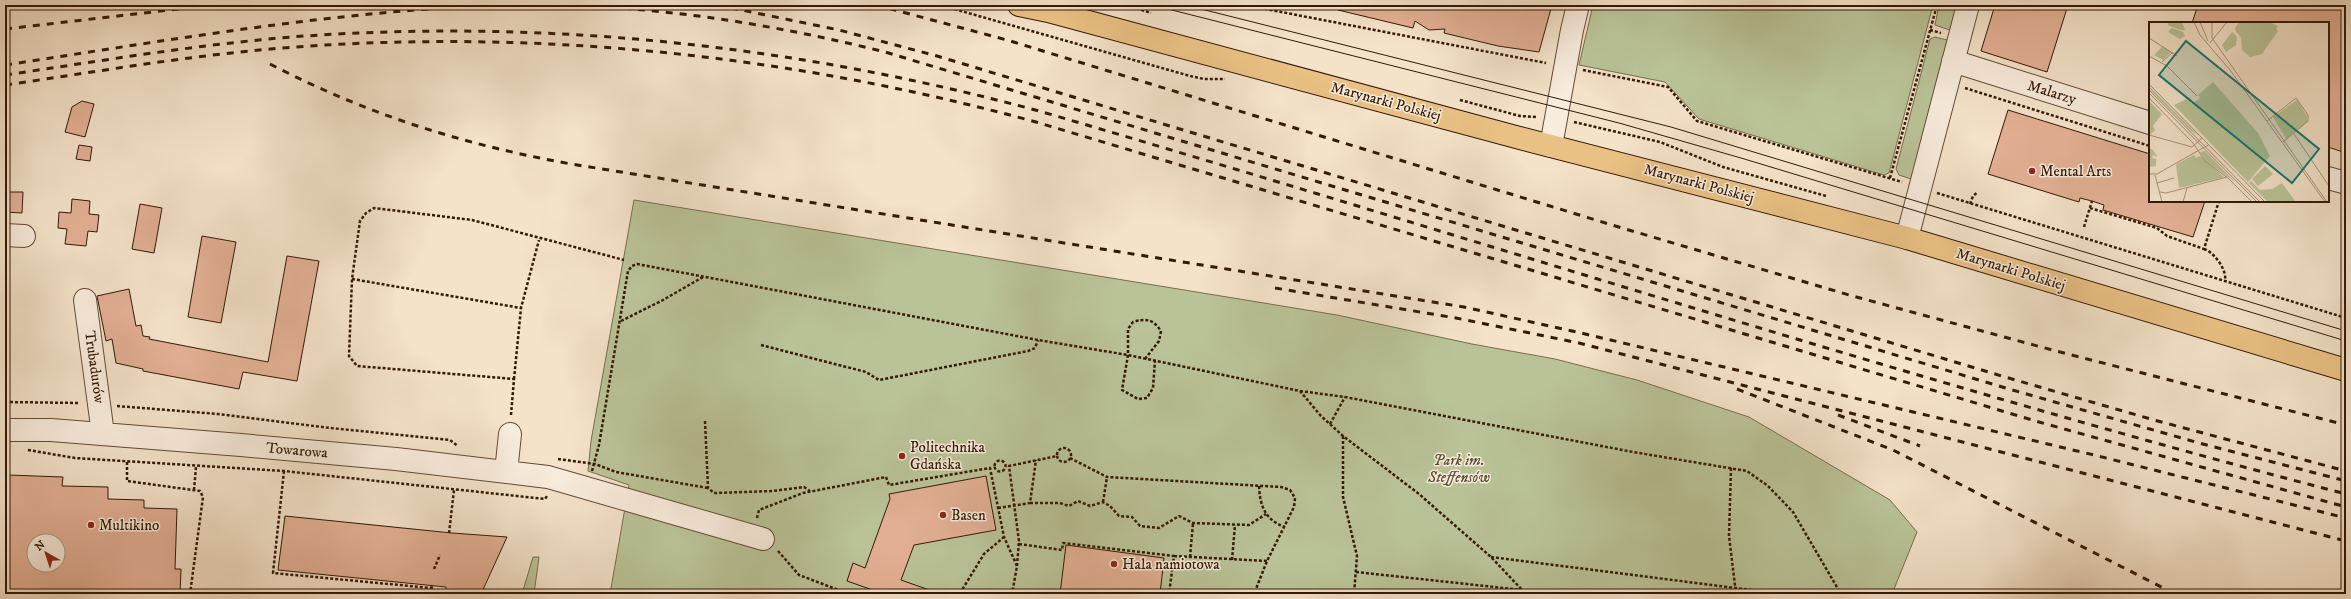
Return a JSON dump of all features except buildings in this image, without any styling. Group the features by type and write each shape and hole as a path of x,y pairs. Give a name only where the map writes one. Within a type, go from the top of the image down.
{"main road":[{"name":"Marynarki Polskiej","path":"1019,5 1044,8 1552,146 1907,238 2346,370"}],"street":[{"path":"1552,146 1572,30 1578,5"},
{"path":"1907,238 1968,5"},
{"name":"Malarzy","path":"1953,61 2149,123"},
{"path":"2329,178 2346,183"},
{"name":"Trubadurów","path":"85,300 103,434"},
{"name":"Towarowa","path":"5,430 103,434 380,457 506,472 559,480 586,487 758,538"},
{"path":"506,472 510,434"}],"path":[{"path":"940,5 1190,76 1204,79 1232,79"},
{"path":"1127,5 1151,13"},
{"path":"1890,178 1937,5"},
{"path":"1958,86 2149,146"},
{"path":"1884,177 1904,182"},
{"path":"1931,191 2346,318"},
{"path":"1970,204 1973,196 1978,192"},
{"path":"2084,226 2092,201"},
{"path":"2204,249 2218,202"},
{"path":"514,379 357,366 349,356 352,279 360,221 366,213 374,208 472,220 539,240 624,260"},
{"path":"2090,208 2157,228 2167,236 2210,250 2226,275 2225,280"},
{"path":"510,434 521,308 539,240"},
{"path":"586,487 595,464 628,272 632,266 637,264 1038,340 1128,355 1300,391 1345,397 1633,452 1746,471 1768,486 1793,512 1841,594"},
{"path":"620,321 663,300 703,276"},
{"path":"352,279 521,308"},
{"path":"1146,359 1159,341 1161,331 1155,322 1145,319 1133,322 1128,329 1128,355 1122,390 1128,395 1138,399 1147,398 1153,388 1155,361"},
{"path":"762,345 866,372 879,380 1028,351 1035,348 1038,340"},
{"path":"1300,391 1343,436 1419,494 1491,556 1526,594"},
{"path":"1330,424 1345,397"},
{"path":"5,402 100,404 218,414 330,428 450,440 459,447 464,447"},
{"path":"705,421 708,488"},
{"path":"1343,436 1343,497 1357,556 1354,594"},
{"path":"1057,456 1059,451 1064,448 1070,453 1070,458"},
{"path":"21,449 75,458 196,467 284,471 545,499 559,480"},
{"path":"1057,456 1064,462 1070,458"},
{"path":"1005,466 1057,456"},
{"path":"555,458 595,464 616,472 708,488 714,493 773,491 804,487 810,491"},
{"path":"1070,458 1107,477 1280,487 1290,490 1295,498 1294,507 1267,561 1254,594"},
{"path":"995,468 996,461 1000,460 1005,463 1005,466"},
{"path":"1030,503 1036,460"},
{"path":"127,462 127,481 200,491 203,497 190,594"},
{"path":"849,594 799,576 784,556 758,538 759,510 810,491 886,477 889,485 990,468 995,468 1002,471 1005,466"},
{"path":"1009,466 1019,544 1012,594"},
{"path":"194,490 196,467"},
{"path":"990,468 1004,536 1017,566"},
{"path":"1731,468 1729,536 1736,594"},
{"path":"284,471 273,573 431,587 430,594"},
{"path":"1103,502 1107,477"},
{"path":"1259,486 1261,508 1272,521 1285,527"},
{"path":"449,533 454,490"},
{"path":"998,508 1030,503 1060,503 1069,506 1078,501 1090,506 1103,502 1110,506 1118,516 1132,517 1140,526 1159,528 1179,516 1193,523 1249,525 1266,514"},
{"path":"1190,557 1193,523"},
{"path":"1232,560 1235,525"},
{"path":"963,594 962,590 984,554 1004,536"},
{"path":"1019,544 1062,550 1063,543 1174,556 1267,561"},
{"path":"434,569 440,555"},
{"path":"1169,594 1174,556"},
{"path":"1491,556 1783,594"},
{"path":"1356,572 1523,590"}],"green space":[{"path":"1593,5 1933,5 1889,173 1884,175 1699,119 1665,82 1579,65"},
{"path":"1939,5 1960,5 1953,31 1935,25"},
{"path":"1935,37 1951,41 1914,180 1899,175 1896,169 1930,39"},
{"name":"Park im. Steffensów","path":"634,200 1337,315 1472,344 1555,359 1637,380 1749,417 1890,500 1917,532 1892,594 610,594 629,485 588,471 591,441"},
{"path":"533,557 539,557 534,594 522,594"}],"tram line":[{"path":"1152,5 1619,123 1741,158 2346,341"},
{"path":"1185,5 1671,127 2346,331"}],"railway":[{"path":"5,29 213,5"},
{"path":"5,65 315,20 377,13 501,5"},
{"path":"568,5 648,10 728,20 807,34 885,52 2009,389 2199,443 2346,481"},
{"path":"717,5 839,30 937,56 2005,377 2154,420 2346,471"},
{"path":"876,5 1007,40 1612,225 1849,295 2056,351 2346,425"},
{"path":"5,75 255,40 386,32 480,31 575,35 668,42 762,54 855,69 947,88 1039,111 1854,356 2018,404 2346,494"},
{"path":"5,85 150,63 222,54 295,47 389,42 483,42 576,45 669,53 761,65 853,80 945,99 1036,122 2039,422 2346,507"},
{"path":"270,64 343,98 416,126 491,147 531,156 571,164 1464,307 1581,333 2094,455 2346,518"},
{"path":"1275,288 1456,318 1579,343 2346,541"},
{"path":"1737,389 1893,450 2175,594"},
{"path":"1838,415 1920,446"}],"place":[{"name":"Mental Arts","path":"2032,171"},
{"name":"Politechnika Gdańska","path":"902,456"},
{"name":"Basen","path":"943,515"},
{"name":"Multikino","path":"91,525"},
{"name":"Hala namiotowa","path":"1114,564"}]}
